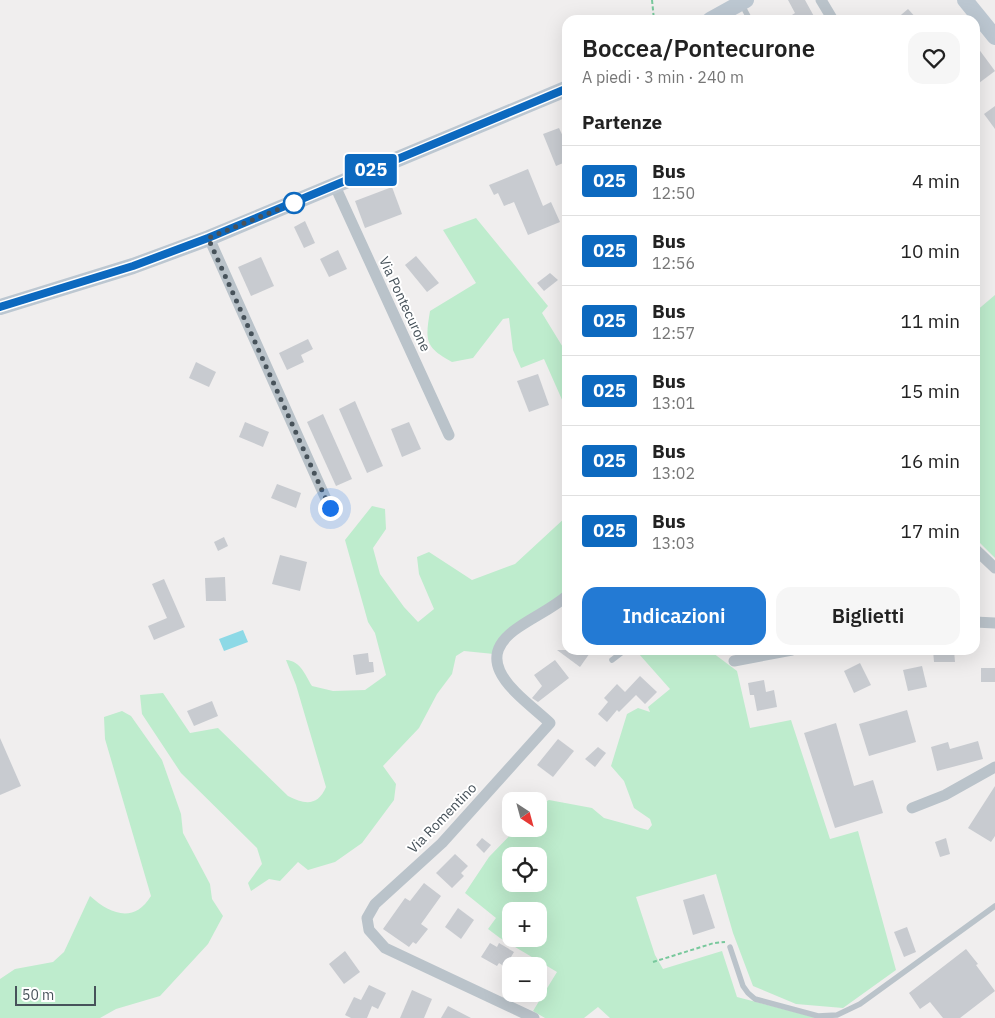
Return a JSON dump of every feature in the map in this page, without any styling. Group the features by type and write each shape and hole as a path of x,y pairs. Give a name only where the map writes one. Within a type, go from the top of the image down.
{"street":[{"path":"821,0 830,15"},
{"path":"965,0 977,15"},
{"path":"719,15 744,2"},
{"path":"980,18 995,37"},
{"path":"0,307 133,266 208,238 562,94"},
{"name":"Via Pontecurone","path":"335,186 449,436"},
{"path":"208,238 330,508"},
{"path":"980,554 995,568"},
{"name":"Via Romentino","path":"534,1018 385,948 369,930 367,918 375,904 453,832 550,723 512,688 498,668 496,657 500,646 513,631 562,599"},
{"path":"980,622 995,623"},
{"path":"734,662 768,655"},
{"path":"912,808 945,794 995,767"}],"lane":[{"path":"744,2 748,15"},
{"path":"612,660 618,655"},
{"path":"730,947 743,986 751,996 818,1016 837,1015 860,1004 995,906"}],"path":[{"path":"652,0 654,15"},
{"path":"653,962 718,942 725,942 730,947"}],"green space":[{"path":"476,218 548,306 542,313 562,346 562,400 544,359 521,368 513,350 509,318 503,319 473,358 452,362 436,352 432,347 428,336 430,311 476,283 443,230"},
{"path":"995,295 995,558 980,543 980,308"},
{"path":"372,506 385,509 386,529 373,548 380,574 404,607 418,622 434,609 419,574 417,557 429,552 472,580 515,564 562,521 562,594 494,654 464,651 456,656 452,674 437,694 419,728 383,766 396,784 394,800 362,843 335,862 308,870 298,862 280,881 269,879 251,891 248,883 262,864 257,848 181,773 142,714 140,695 163,693 190,733 218,728 288,796 305,802 315,801 319,798 326,787 296,685 286,660 299,666 312,686 333,691 365,690 386,675 375,633 368,622 345,540"},
{"path":"640,655 716,655 737,671 750,728 791,720 830,839 858,831 896,970 843,1008 796,1004 753,986 733,933 716,874 636,897 655,955 663,969 722,951 737,997 817,1018 610,1018 598,1007 584,1018 545,1018 533,1011 539,1002 547,1002 547,988 557,972 547,966 547,957 532,957 515,947 547,947 547,902 502,902 502,939 488,929 496,918 465,893 489,857 507,838 548,838 549,800 592,808 604,818 648,830 652,825 650,819 634,808 624,781 611,766 627,714 638,708 650,712 648,707 670,689"},
{"path":"122,711 131,716 162,760 181,814 183,833 210,884 212,899 223,916 208,944 160,996 116,1009 100,1018 0,1018 0,979 15,969 53,962 64,952 90,896 106,908 122,913 130,913 144,905 151,896 105,739 104,717"}],"water":[{"path":"243,630 248,642 224,651 219,639"}],"building":[{"path":"788,0 805,0 813,15 792,15 795,13"},
{"path":"908,9 913,15 901,15"},
{"path":"980,51 995,71 980,82"},
{"path":"995,106 995,129 984,114"},
{"path":"559,128 562,134 562,164 556,166 543,134"},
{"path":"528,169 543,206 551,202 560,222 528,235 514,202 504,206 498,193 494,195 489,185"},
{"path":"392,187 402,214 365,228 355,201"},
{"path":"305,221 315,243 304,248 294,227"},
{"path":"338,250 347,269 329,277 320,259"},
{"path":"416,256 439,283 427,292 405,265"},
{"path":"261,257 274,286 251,296 238,267"},
{"path":"550,273 558,280 544,291 537,283"},
{"path":"308,339 313,349 301,355 304,362 287,370 279,353"},
{"path":"196,362 216,372 209,387 189,378"},
{"path":"538,374 549,405 529,412 517,381"},
{"path":"355,401 383,466 367,473 339,409"},
{"path":"323,414 352,479 336,486 307,422"},
{"path":"245,422 269,432 263,447 239,437"},
{"path":"409,422 421,449 402,457 391,429"},
{"path":"277,484 301,493 296,508 271,498"},
{"path":"224,537 228,546 218,551 214,542"},
{"path":"280,555 307,562 300,591 272,584"},
{"path":"225,577 226,601 206,601 205,578"},
{"path":"164,579 185,627 154,640 148,626 167,618 152,584"},
{"path":"368,653 369,662 373,662 374,672 356,675 353,655"},
{"path":"564,655 588,655 580,667"},
{"path":"933,655 954,655 955,662 934,662"},
{"path":"555,660 569,678 538,702 532,698 542,686 534,675"},
{"path":"860,663 871,685 854,693 844,671"},
{"path":"922,666 927,687 908,691 903,670"},
{"path":"981,668 995,668 995,682 981,682"},
{"path":"640,676 657,692 645,704 636,695 619,712 617,710 607,722 598,714 608,702 604,698 617,684 625,692"},
{"path":"764,680 766,692 774,690 777,707 757,711 754,695 750,695 748,683"},
{"path":"212,701 218,716 194,726 187,711"},
{"path":"907,710 916,742 869,756 859,724"},
{"path":"836,723 854,786 873,780 883,813 835,828 804,733"},
{"path":"0,738 21,786 0,795"},
{"path":"558,739 574,751 553,777 537,765"},
{"path":"978,741 983,759 937,771 931,747 948,742 950,749"},
{"path":"598,747 606,753 595,767 585,759"},
{"path":"995,786 995,836 991,842 968,828"},
{"path":"482,838 491,845 484,853 476,845"},
{"path":"946,838 950,854 940,857 935,842"},
{"path":"455,854 468,866 461,873 464,876 452,888 436,873"},
{"path":"424,883 441,896 421,924 428,929 416,944 413,942 409,947 383,929 405,898 410,901"},
{"path":"704,894 715,928 693,935 683,900"},
{"path":"458,908 474,920 461,939 445,927"},
{"path":"907,927 916,952 904,957 894,932"},
{"path":"490,943 497,947 499,943 502,947 514,952 511,957 502,957 502,965 499,963 497,966 481,957"},
{"path":"966,949 995,991 960,1018 943,1018 930,1002 920,1009 909,993"},
{"path":"345,951 360,972 344,984 329,964"},
{"path":"369,985 386,993 378,1009 372,1006 367,1018 351,1018 345,1015 354,997 361,1000"},
{"path":"412,990 432,999 424,1018 400,1018"},
{"path":"448,1006 471,1018 441,1018"}],"bus line":[{"name":"025","path":"0,307 133,266 208,238 356,177 446,137 562,90"}],"route":[{"path":"294,203 208,238 330,508"}]}
